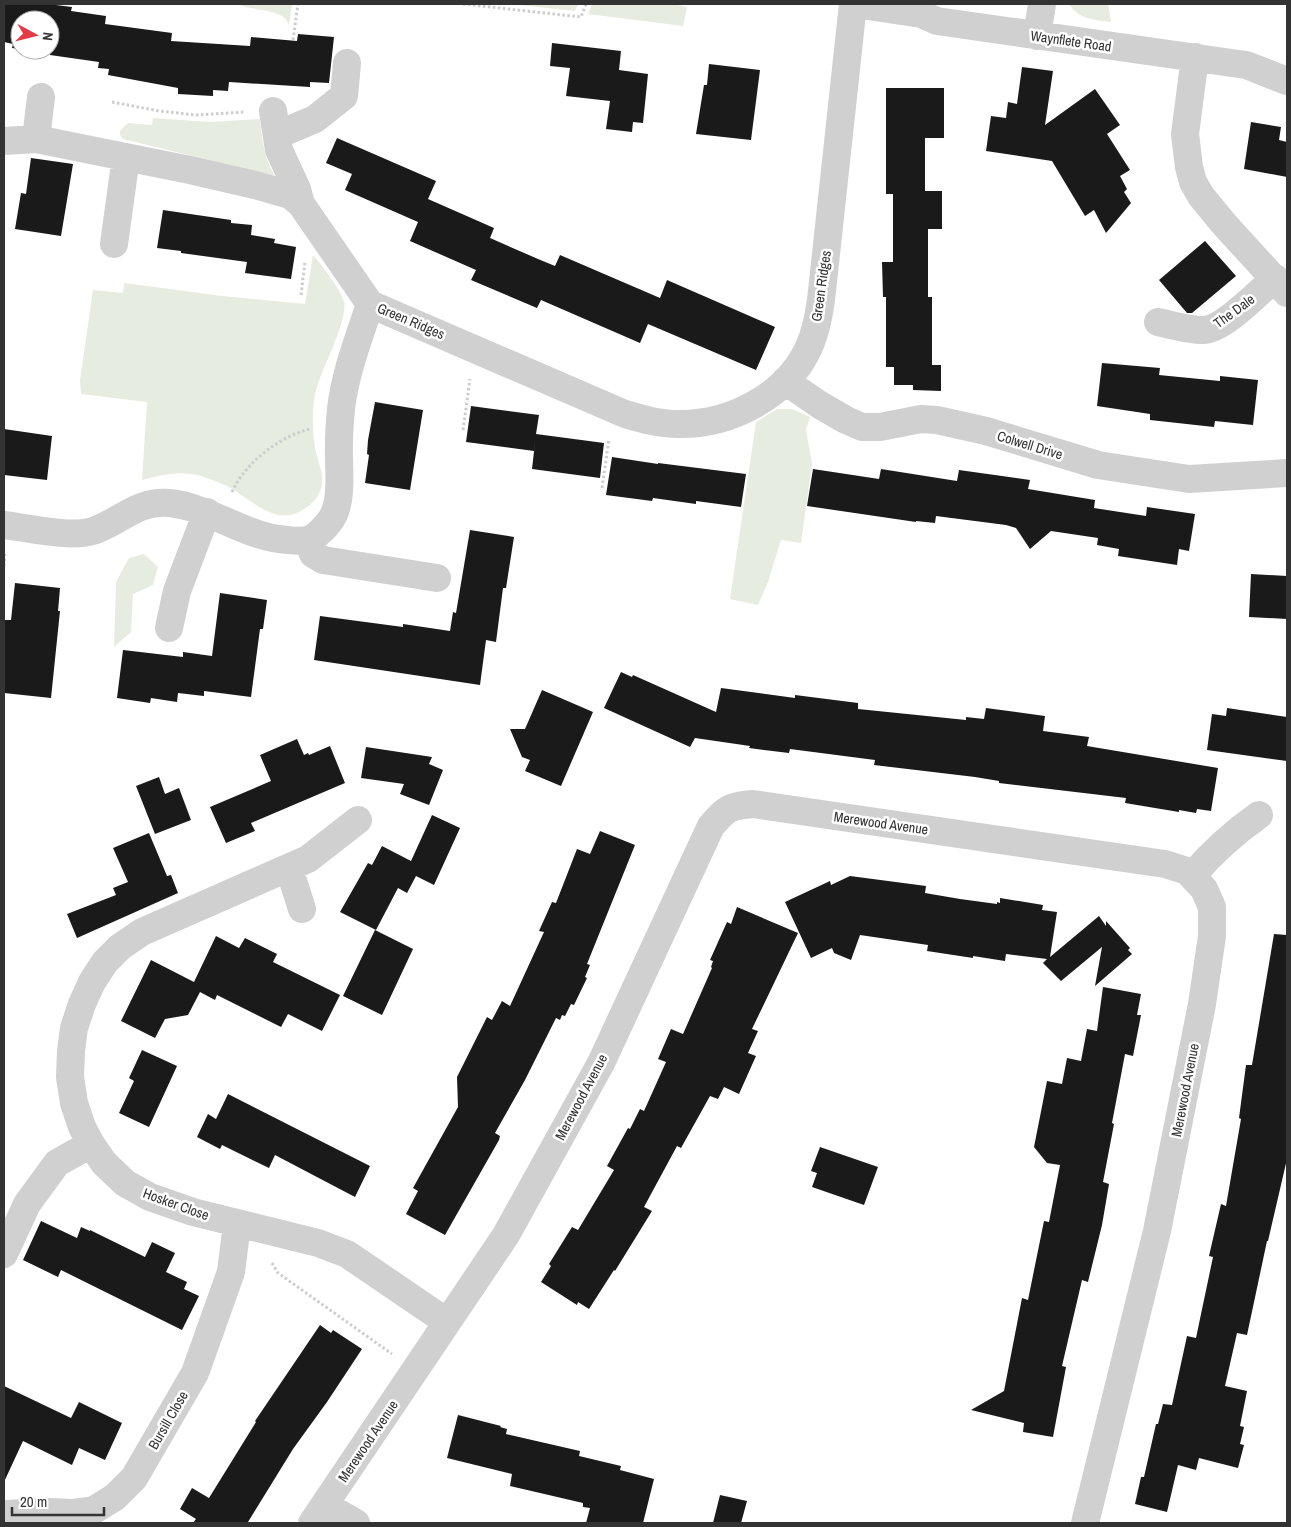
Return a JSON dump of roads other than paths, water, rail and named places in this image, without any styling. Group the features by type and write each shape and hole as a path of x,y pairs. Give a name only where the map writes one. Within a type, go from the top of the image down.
{"street":[{"name":"Waynflete Road","path":"854,4 921,14 937,21 1246,64 1287,80"},
{"name":"Green Ridges","path":"4,141 36,139 255,185 290,196 301,204 370,304 625,414 658,422 679,424 722,418 741,411 785,382 809,347 819,318 854,4"},
{"path":"1037,36 1042,4"},
{"path":"1195,57 1185,134 1188,167 1193,182 1201,196 1224,224 1281,286"},
{"name":"Green Ridges","path":"301,204 297,189 279,150 275,123 315,119 344,96 347,63"},
{"path":"36,139 42,96"},
{"path":"114,244 126,157"},
{"name":"The Dale","path":"1158,322 1203,330 1214,328 1281,286"},
{"name":"Green Ridges","path":"308,540 325,528 334,514 339,486 338,442 341,407 351,365 370,304"},
{"name":"Colwell Drive","path":"785,382 837,415 862,427 880,427 920,419 938,420 986,431 1098,465 1189,479 1287,474"},
{"path":"4,525 77,534 93,531 140,506 170,503 214,515 239,527 271,538 308,540 314,554 322,560 437,578"},
{"path":"169,628 177,591 214,515"},
{"name":"Merewood Avenue","path":"318,1514 506,1235 596,1071 711,826 724,811 735,806 753,804 1164,864 1188,872 1204,889 1212,907 1212,936 1202,1004 1157,1231 1086,1523"},
{"path":"1192,876 1234,832 1259,815"},
{"name":"Hosker Close","path":"358,820 308,860 142,932 120,947 105,962 92,982 74,1028 70,1077 74,1102 82,1126 91,1144 104,1163 126,1183 150,1197 193,1212 318,1243 346,1254 447,1322"},
{"path":"289,868 302,909"},
{"path":"4,1254 27,1204 58,1163 91,1144"},
{"name":"Bursill Close","path":"4,1514 72,1513 94,1510 115,1497 134,1478 195,1373 231,1272 243,1225"},
{"path":"318,1514 356,1523"}]}
